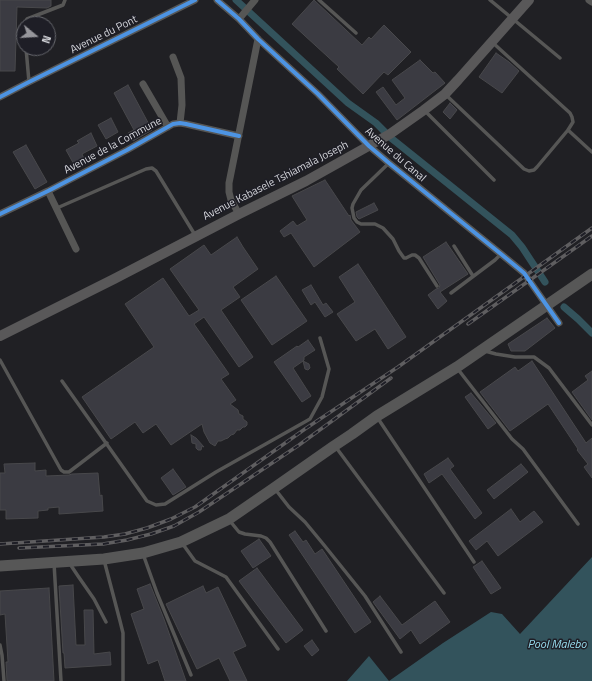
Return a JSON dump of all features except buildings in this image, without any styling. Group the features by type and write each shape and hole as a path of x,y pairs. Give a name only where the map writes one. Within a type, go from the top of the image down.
{"main road":[{"name":"Avenue Kabasele Tshiamala Joseph","path":"0,336 306,180 390,134 444,94 529,0"},
{"path":"0,566 104,559 143,553 181,542 229,519 377,416 457,367 592,274"}],"street":[{"name":"Avenue du Pont","path":"0,97 195,0"},
{"name":"Avenue du Canal","path":"217,0 240,17 258,39 318,94 369,146 524,273 548,304 559,323"},
{"path":"240,17 254,1"},
{"path":"239,214 231,200 229,183 258,39"},
{"path":"173,57 181,78 182,105 180,123 239,136"},
{"path":"143,84 168,127"},
{"name":"Avenue de la Commune","path":"0,214 127,150 173,124 180,123"},
{"path":"48,191 76,249"}],"lane":[{"path":"35,16 63,5 65,0"},
{"path":"319,0 356,33"},
{"path":"490,0 560,58"},
{"path":"444,94 524,169 534,170 568,130 573,122 572,117 570,113 491,42"},
{"path":"27,56 29,82"},
{"path":"424,110 494,180"},
{"path":"568,130 592,152"},
{"path":"389,163 361,190 352,208 354,218 361,224 375,224 383,228 393,240 404,258 415,255 419,258 437,286"},
{"path":"56,209 146,169 152,168 156,171 196,236"},
{"path":"454,246 473,276"},
{"path":"451,293 501,254"},
{"path":"62,381 148,501 156,505 165,504 216,472 310,419 322,397 329,368 320,338"},
{"path":"481,350 514,357 534,357 550,368 592,425"},
{"path":"0,360 61,470 64,472 69,472 107,443"},
{"path":"457,367 512,438 523,449 578,524"},
{"path":"377,416 474,562"},
{"path":"334,446 444,593"},
{"path":"274,488 289,507 305,522 365,596 401,652"},
{"path":"229,519 239,532 261,536 270,542 326,631"},
{"path":"181,542 195,561 226,577 278,650"},
{"path":"143,553 157,592 191,675"},
{"path":"104,559 123,633 123,681"},
{"path":"69,561 94,599 106,622"},
{"path":"54,562 62,681"},
{"path":"0,645 4,681"}],"water":[{"name":"Pool Malebo","path":"592,557 592,681 389,681 443,643 491,612 502,614 520,634"},
{"path":"369,656 389,681 347,681"}],"waterway":[{"path":"236,0 348,103 376,123 391,138 512,235 522,247 545,282"},
{"path":"564,307 592,333"}],"railway":[{"path":"0,544 104,537 125,534 171,519 195,507 305,429 398,367 592,228"},
{"path":"468,324 592,236"},
{"path":"19,548 103,544 151,534 174,526 199,512 299,445 391,378"}],"cycle path":[{"path":"0,97 195,0"},
{"path":"217,0 318,94 369,146 524,273 559,323"},
{"path":"0,214 127,150 173,124 186,124 239,136"}]}
